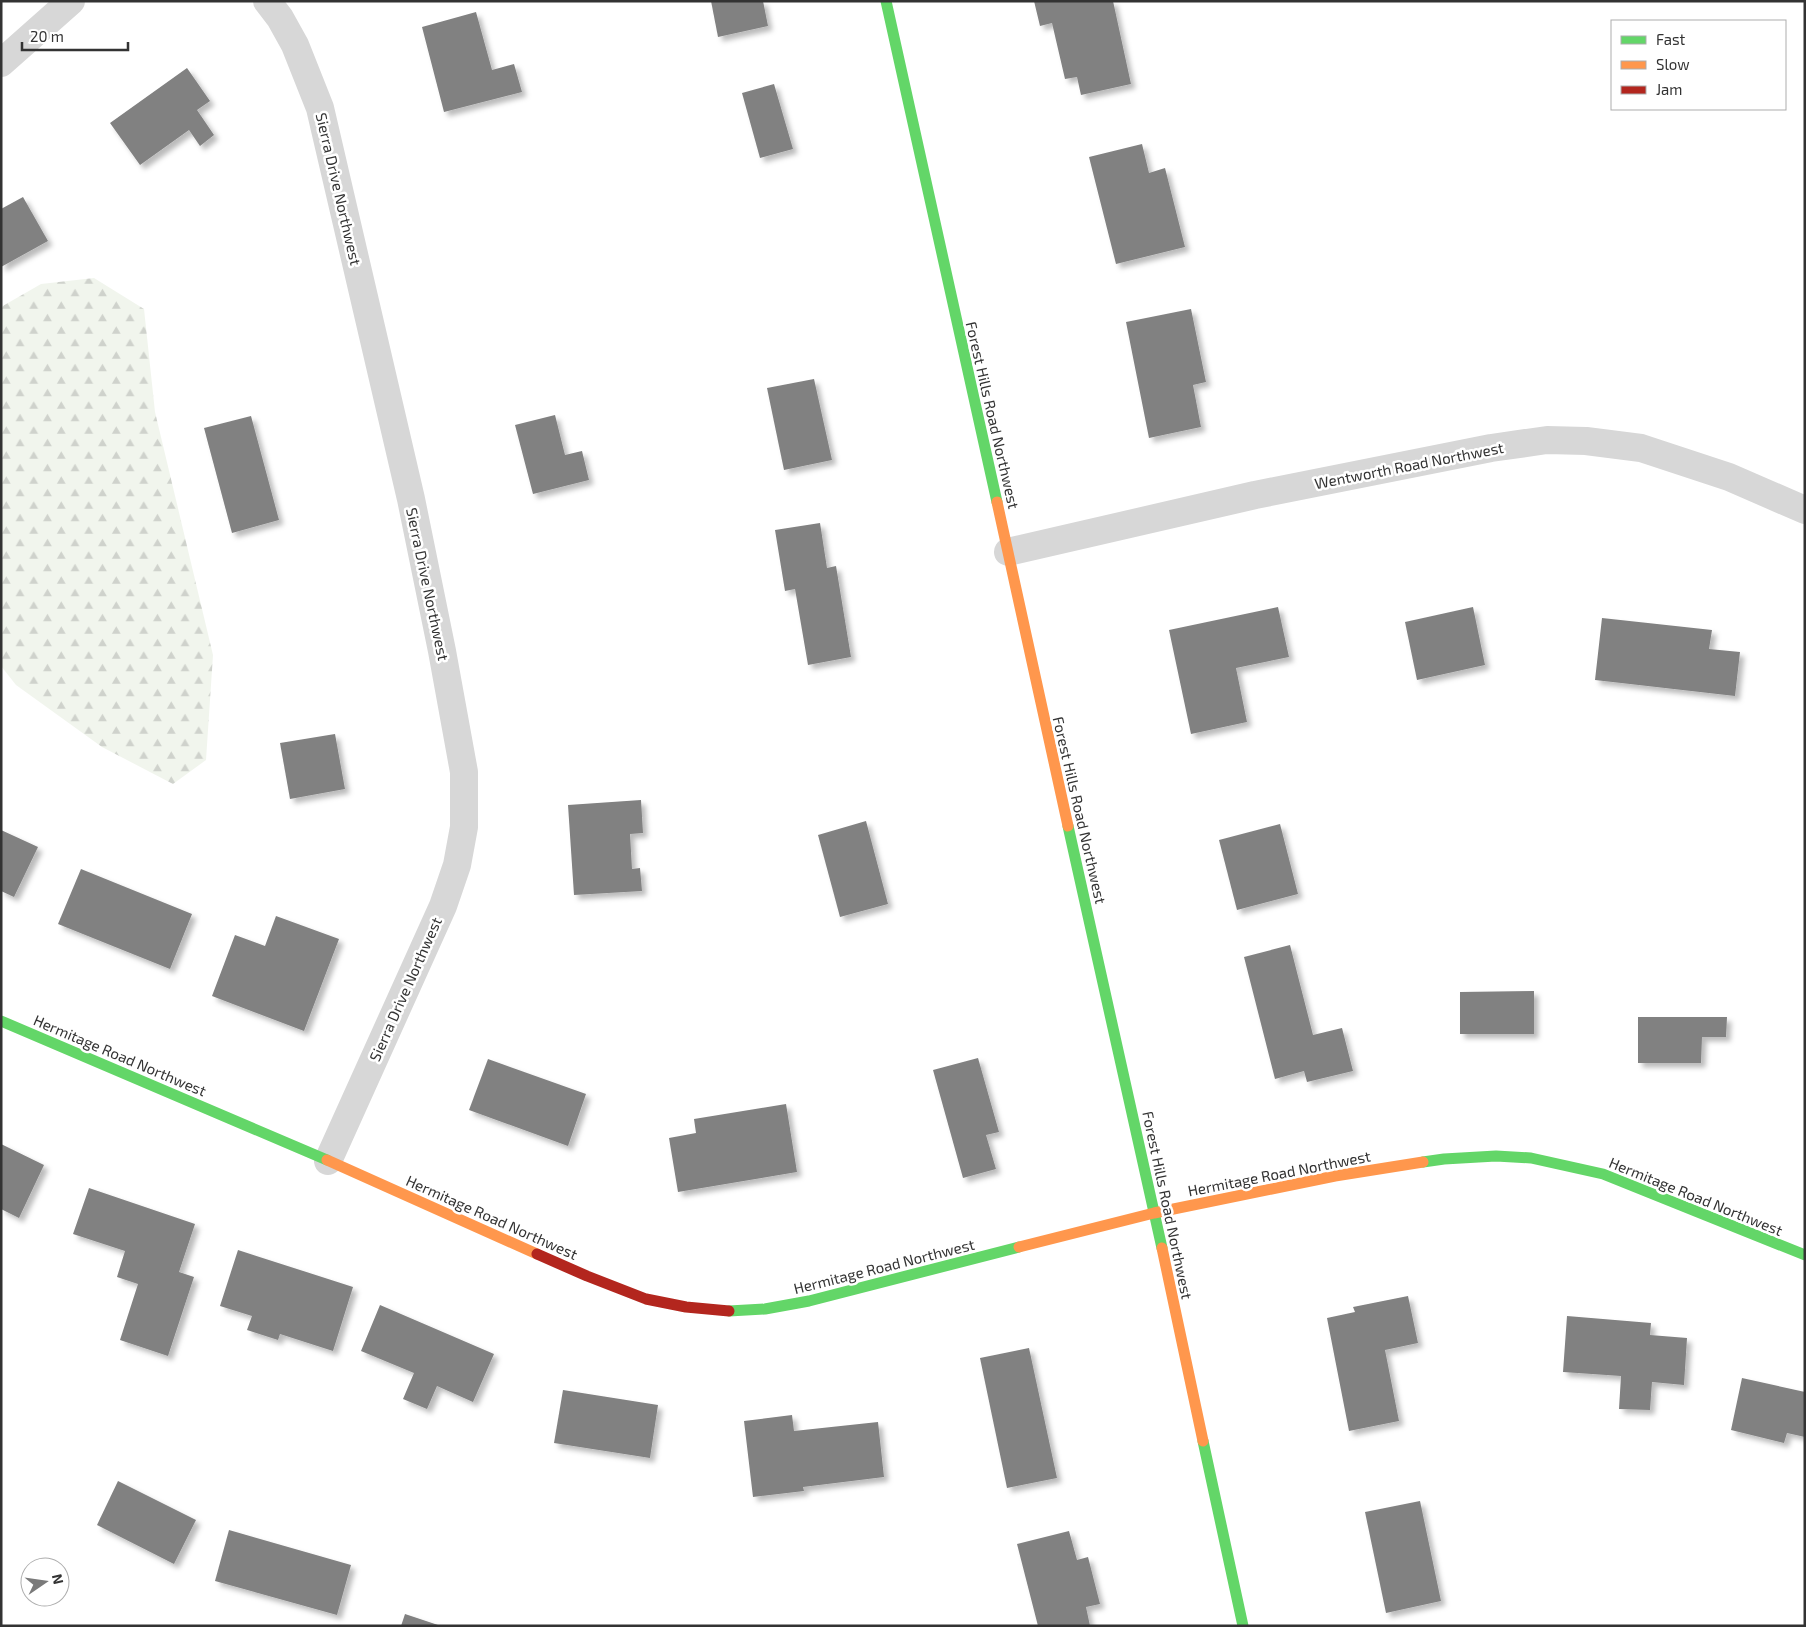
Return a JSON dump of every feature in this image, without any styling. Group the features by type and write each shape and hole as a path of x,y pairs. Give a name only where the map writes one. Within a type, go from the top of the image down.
{"street":[{"path":"1,63 71,1"},
{"name":"Sierra Drive Northwest","path":"267,1 280,18 295,45 320,108 411,499 464,772 464,827 458,865 443,906 328,1161"},
{"name":"Forest Hills Road Northwest","path":"886,1 1154,1213 1243,1626"},
{"name":"Wentworth Road Northwest","path":"1008,552 1255,495 1491,448 1547,440 1586,441 1641,448 1729,477 1805,510"},
{"name":"Hermitage Road Northwest","path":"1,1021 328,1161 578,1272 646,1299 686,1307 727,1311 766,1309 809,1301 1154,1213 1335,1176 1444,1160 1496,1156 1531,1158 1604,1174 1805,1255"}],"green space":[{"path":"94,278 144,309 155,412 213,655 206,760 173,784 102,747 16,685 1,666 1,307 41,284"}],"building":[{"path":"711,1 763,1 768,26 718,37"},
{"path":"1034,1 1113,1 1131,84 1081,95 1077,77 1065,79 1052,23 1040,26"},
{"path":"476,12 492,70 514,64 522,92 444,112 422,27"},
{"path":"187,68 210,101 197,110 214,135 200,146 189,130 140,165 110,123"},
{"path":"774,84 793,149 760,158 742,93"},
{"path":"1142,144 1149,173 1165,168 1185,247 1116,264 1089,157"},
{"path":"23,197 48,241 1,267 1,209"},
{"path":"1191,309 1206,382 1193,385 1201,427 1149,438 1126,322"},
{"path":"814,379 832,460 784,470 767,388"},
{"path":"555,415 565,455 582,451 589,480 533,494 515,425"},
{"path":"251,416 279,520 232,533 204,428"},
{"path":"820,523 827,568 836,566 851,657 808,665 795,589 785,591 775,530"},
{"path":"1278,607 1289,657 1236,668 1247,722 1191,734 1169,630"},
{"path":"1473,607 1485,665 1417,680 1405,622"},
{"path":"1602,618 1712,630 1709,649 1740,652 1735,696 1595,680"},
{"path":"335,734 345,789 290,799 280,743"},
{"path":"641,800 643,833 630,834 632,869 640,868 642,891 574,895 568,805"},
{"path":"866,821 888,904 840,917 818,835"},
{"path":"1280,824 1298,894 1237,910 1219,840"},
{"path":"1,830 38,847 14,897 1,891"},
{"path":"81,869 192,914 170,969 58,924"},
{"path":"276,916 339,939 304,1031 212,996 235,935 265,946"},
{"path":"1290,945 1313,1035 1342,1028 1353,1071 1307,1082 1304,1071 1275,1079 1244,957"},
{"path":"1534,991 1534,1034 1460,1034 1460,992"},
{"path":"1638,1017 1727,1017 1726,1037 1702,1037 1701,1063 1638,1063"},
{"path":"978,1058 999,1132 986,1135 996,1169 963,1178 933,1070"},
{"path":"488,1059 586,1094 568,1146 469,1110"},
{"path":"786,1104 797,1172 678,1192 669,1138 696,1133 694,1119"},
{"path":"1,1144 44,1165 19,1218 1,1209"},
{"path":"89,1188 195,1224 179,1272 194,1277 168,1356 120,1340 138,1284 117,1277 125,1251 73,1234"},
{"path":"238,1250 353,1287 333,1351 280,1334 278,1340 247,1330 252,1316 220,1306"},
{"path":"1408,1296 1418,1343 1385,1350 1399,1421 1349,1431 1327,1318 1355,1312 1353,1307"},
{"path":"380,1305 494,1354 473,1402 437,1386 427,1409 403,1399 414,1373 361,1351"},
{"path":"1567,1316 1651,1323 1650,1335 1687,1338 1684,1385 1652,1382 1650,1410 1619,1409 1621,1376 1563,1372"},
{"path":"1029,1348 1057,1478 1007,1488 980,1358"},
{"path":"1742,1378 1805,1392 1805,1437 1787,1433 1784,1443 1731,1430"},
{"path":"563,1390 658,1405 650,1458 554,1443"},
{"path":"792,1415 794,1431 878,1422 884,1477 803,1487 804,1491 753,1497 744,1421"},
{"path":"118,1481 196,1520 174,1564 97,1525"},
{"path":"1420,1501 1441,1601 1386,1613 1365,1512"},
{"path":"229,1530 351,1565 337,1615 215,1581"},
{"path":"1069,1531 1077,1560 1088,1557 1100,1604 1086,1607 1090,1626 1038,1626 1017,1544"},
{"path":"405,1614 438,1625 438,1626 401,1626"}],"traffic: fast":[{"path":"886,1 997,502"},
{"path":"1068,826 1162,1248"},
{"path":"1,1021 327,1160"},
{"path":"1423,1162 1496,1156 1531,1158 1603,1174 1805,1255"},
{"path":"729,1311 765,1309 809,1301 1019,1247"},
{"path":"1203,1441 1243,1626"}],"traffic: slow":[{"path":"997,502 1068,826"},
{"path":"327,1160 537,1254"},
{"path":"1019,1247 1154,1213 1335,1176 1423,1162"},
{"path":"1162,1248 1203,1441"}],"traffic: jam":[{"path":"537,1254 646,1299 686,1307 729,1311"}]}
